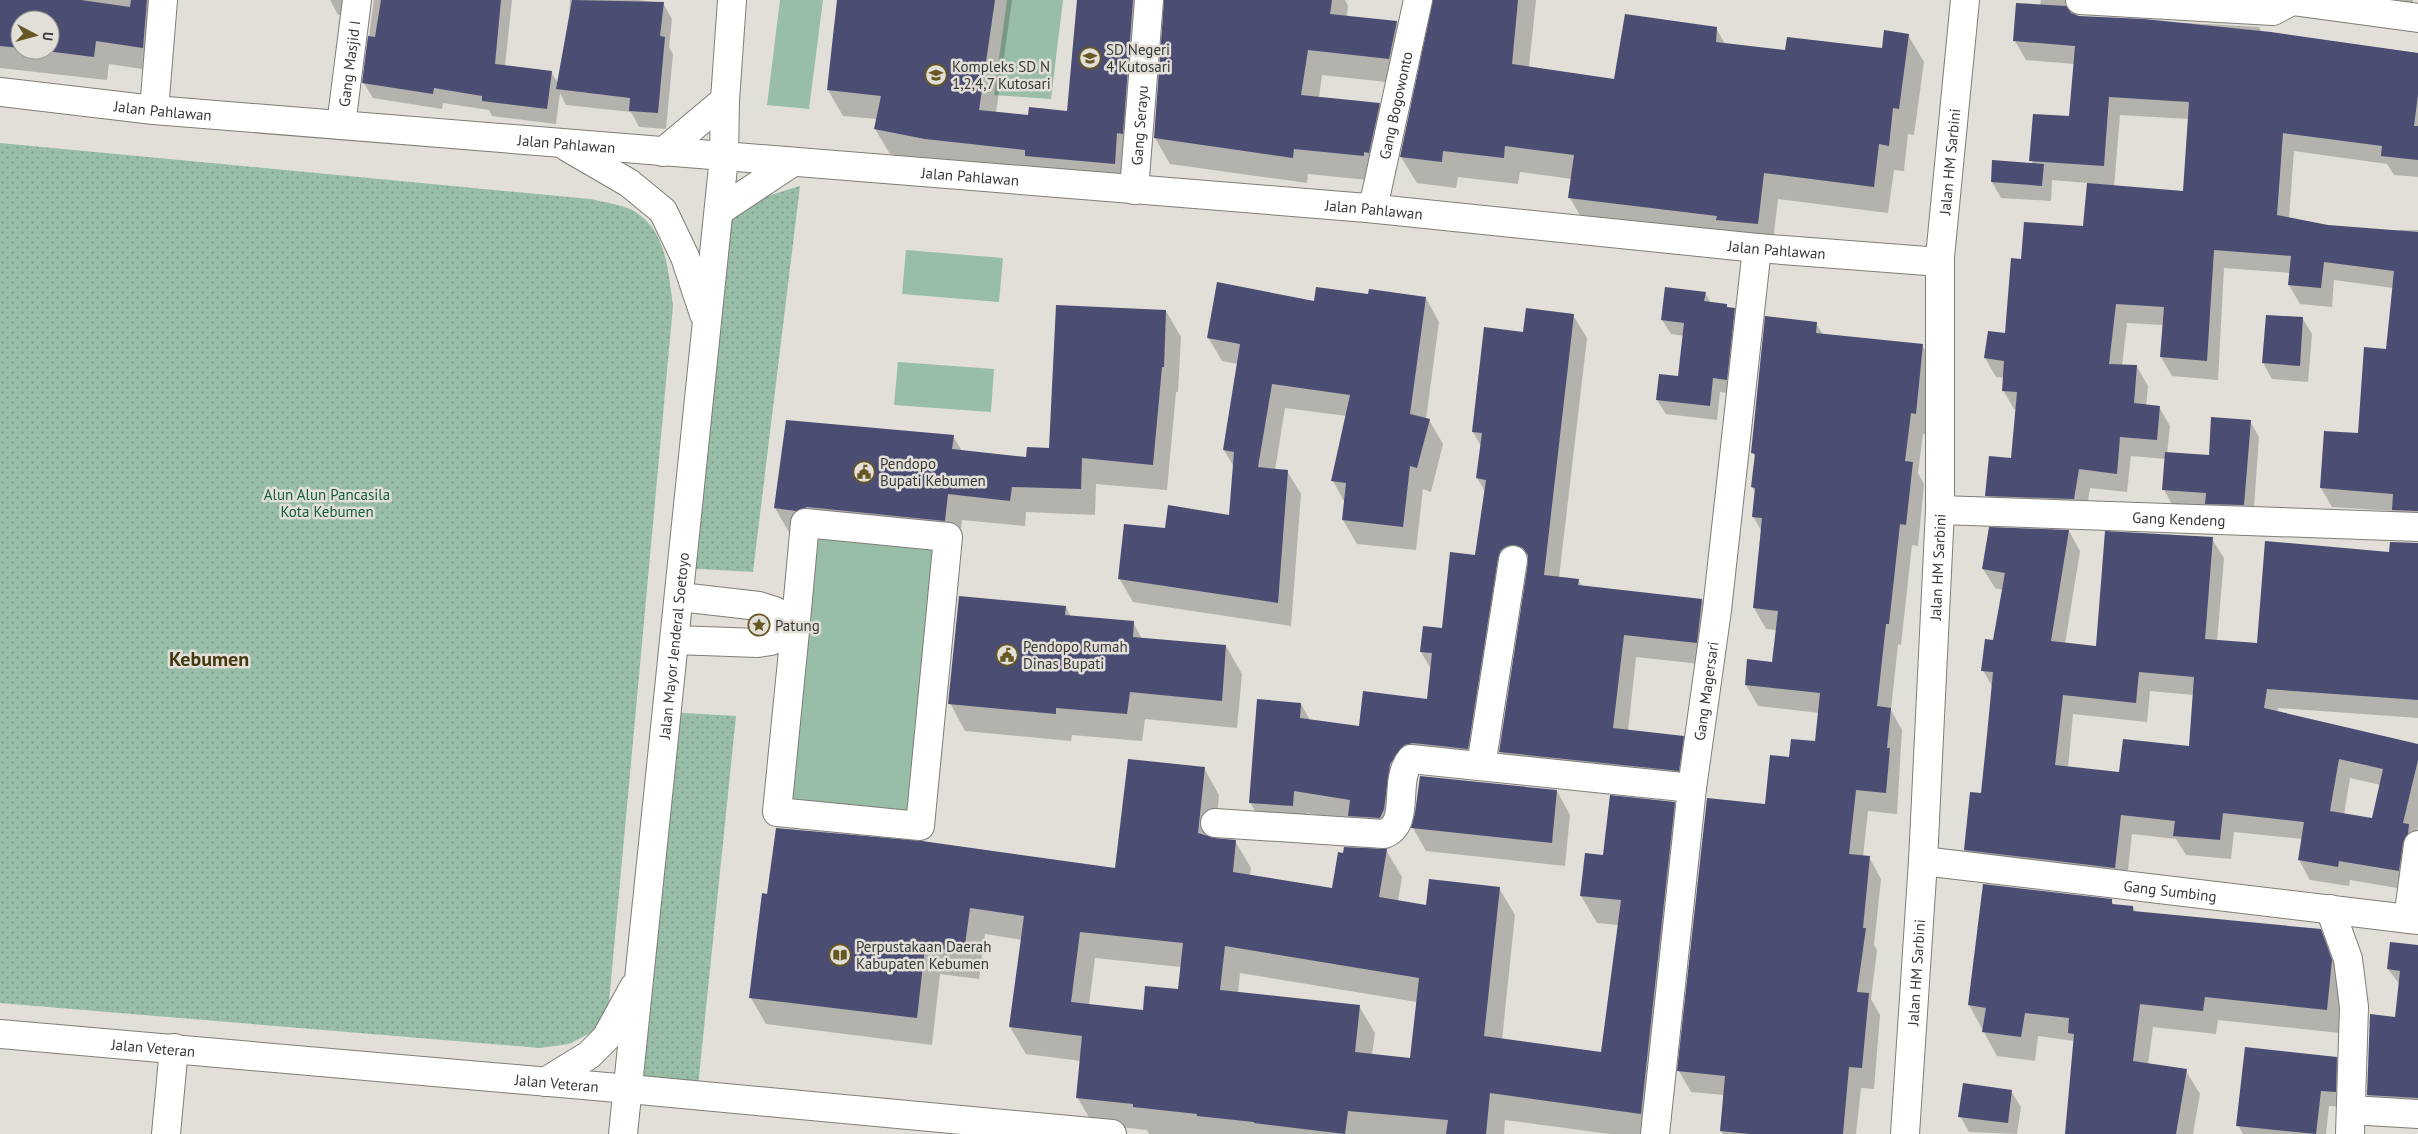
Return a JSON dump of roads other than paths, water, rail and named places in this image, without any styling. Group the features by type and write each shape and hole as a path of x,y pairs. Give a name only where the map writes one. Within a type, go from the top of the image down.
{"street":[{"path":"154,110 162,0"},
{"name":"Gang Masjid I","path":"341,125 357,0"},
{"name":"Jalan Mayor Jenderal Soetoyo","path":"623,1134 719,211 724,157 725,100 732,0"},
{"name":"Gang Serayu","path":"1134,190 1149,0"},
{"name":"Gang Bogowonto","path":"1367,208 1375,199 1418,0"},
{"name":"Jalan HM Sarbini","path":"1905,1134 1923,861 1940,510 1940,262 1965,0"},
{"path":"2080,0 2274,6 2292,1 2418,18"},
{"name":"Jalan Pahlawan","path":"0,92 154,110 1367,208 1757,248 1940,262"},
{"path":"663,152 725,100"},
{"path":"559,143 629,183 663,211 685,258 707,324"},
{"path":"719,211 793,162"},
{"name":"Gang Magersari","path":"1655,1134 1692,788 1717,610 1757,248"},
{"name":"Gang Kendeng","path":"1940,510 2418,527"},
{"path":"680,597 759,606 775,611 791,631 776,812 920,826 948,537 805,523 791,631"},
{"path":"1481,766 1513,560"},
{"path":"675,640 758,643 771,641 791,631"},
{"path":"1215,822 1384,834 1393,831 1398,823 1402,780 1405,766 1411,759 1692,788"},
{"path":"2413,919 2418,844"},
{"name":"Gang Sumbing","path":"1923,861 2413,919"},
{"path":"2330,909 2348,959 2354,1007 2350,1122 2418,1114"},
{"path":"545,1082 588,1056 606,1038 639,977"},
{"name":"Jalan Veteran","path":"0,1034 174,1048 1112,1134"},
{"path":"166,1134 174,1048"}],"place":[{"name":"SD Negeri 4 Kutosari","path":"1090,58"},
{"name":"Kompleks SD N 1,2,4,7 Kutosari","path":"936,75"},
{"name":"Pendopo Bupati Kebumen","path":"864,472"},
{"name":"Patung","path":"759,625"},
{"name":"Pendopo Rumah Dinas Bupati","path":"1007,655"},
{"name":"Perpustakaan Daerah Kabupaten Kebumen","path":"840,955"}],"district":[{"name":"Kebumen","path":"209,659"}],"park label":[{"name":"Alun Alun Pancasila Kota Kebumen","path":"327,502"}]}
